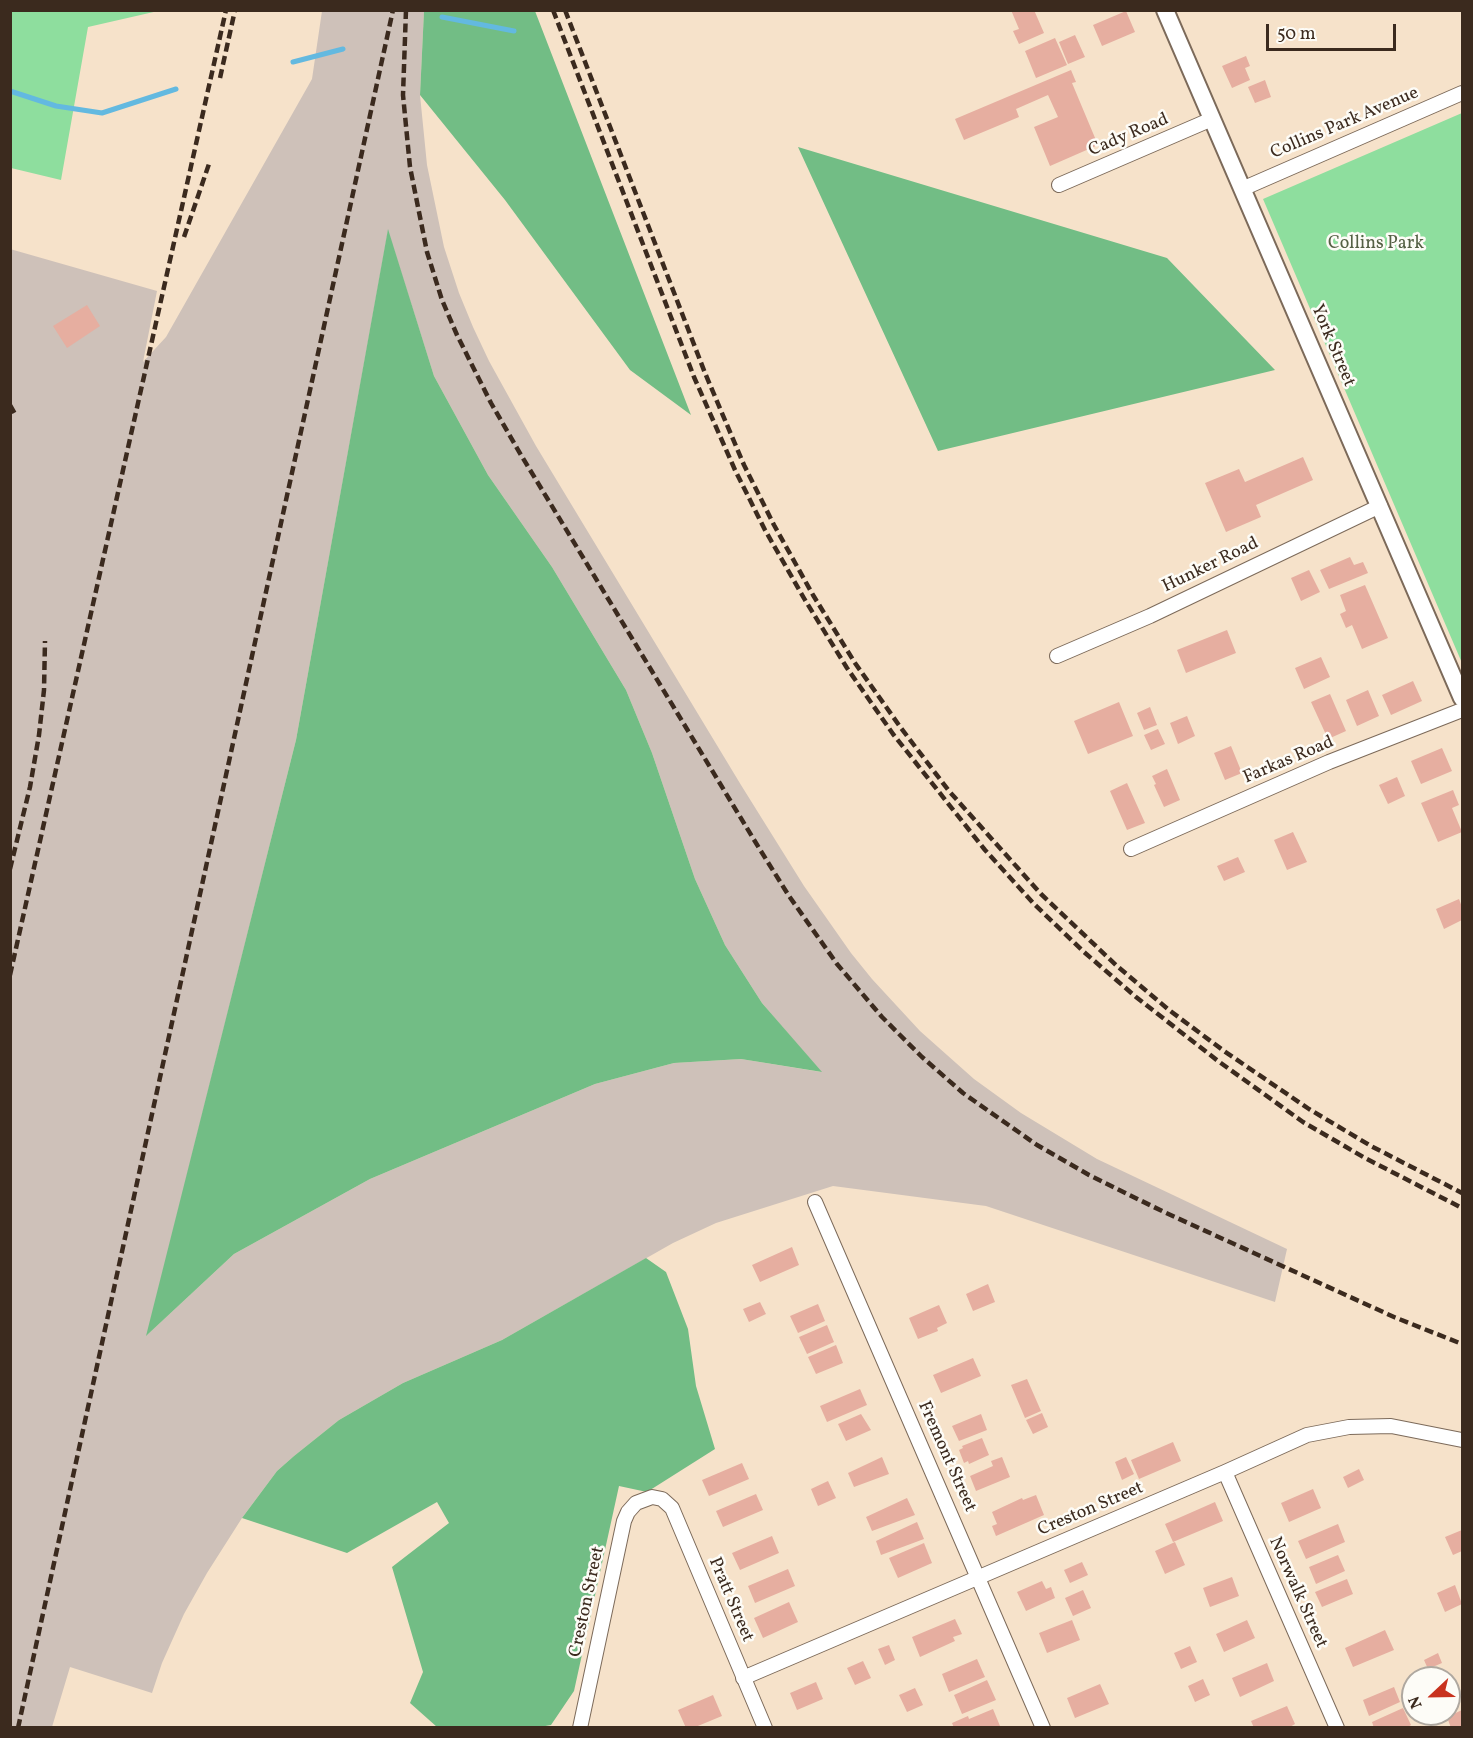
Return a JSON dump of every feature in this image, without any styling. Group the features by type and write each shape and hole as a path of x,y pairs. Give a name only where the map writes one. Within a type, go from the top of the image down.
{"street":[{"name":"York Street","path":"1165,10 1462,698"},
{"name":"Collins Park Avenue","path":"1242,189 1462,93"},
{"name":"Cady Road","path":"1059,185 1212,119"},
{"name":"Hunker Road","path":"1057,656 1150,616 1380,506"},
{"name":"Farkas Road","path":"1131,849 1329,762 1462,710"},
{"name":"Fremont Street","path":"815,1202 1043,1728"},
{"name":"Creston Street","path":"743,1678 1225,1473 1307,1435 1327,1430 1391,1426 1462,1440"},
{"name":"Norwalk Street","path":"1225,1473 1336,1728"},
{"name":"Creston Street","path":"579,1728 624,1521 636,1503 652,1497"},
{"name":"Pratt Street","path":"652,1497 662,1499 672,1508 765,1728"}],"shaded area":[{"path":"322,11 424,11 420,95 427,165 444,247 473,327 536,446 741,785 804,886 872,979 920,1031 974,1079 1021,1113 1097,1159 1287,1249 1275,1302 986,1206 833,1186 716,1223 673,1243 502,1340 403,1383 339,1420 277,1471 242,1518 184,1614 162,1663 152,1693 70,1667 52,1727 11,1727 10,249 157,291 143,362 166,337 312,79","holes":["388,231 434,376 488,475 552,567 626,690 652,753 695,879 725,945 762,1003 821,1072 741,1059 674,1063 595,1084 370,1179 234,1254 147,1335 296,740"]}],"green space":[{"path":"11,10 158,11 88,27 61,180 11,168"},
{"path":"424,11 535,11 691,415 630,370 505,200 420,95"},
{"name":"Collins Park","path":"1462,113 1462,663 1263,199"},
{"path":"798,147 1167,258 1275,370 938,451"},
{"path":"388,229 434,376 488,475 552,567 626,690 652,753 695,879 725,945 762,1003 822,1072 741,1059 674,1063 595,1084 370,1179 234,1254 146,1336 296,740"},
{"path":"646,1258 666,1272 688,1329 696,1386 715,1449 647,1492 619,1486 574,1691 551,1725 534,1728 437,1727 410,1703 423,1672 392,1567 449,1523 437,1502 347,1553 242,1518 277,1471 339,1420 403,1383 502,1340"}],"building":[{"path":"1011,10 1034,10 1044,33 1019,44 1013,31 1019,29"},
{"path":"1126,11 1135,32 1102,46 1093,25"},
{"path":"1075,35 1085,57 1068,64 1059,42"},
{"path":"1055,38 1067,65 1036,78 1025,51"},
{"path":"1246,56 1250,66 1245,68 1250,80 1232,88 1222,66"},
{"path":"1071,70 1076,82 1072,83 1098,145 1050,166 1034,127 1058,117 1048,95 1016,109 1019,117 964,140 955,119"},
{"path":"1265,80 1271,97 1255,103 1248,87"},
{"path":"87,305 100,326 67,348 53,326"},
{"path":"1303,457 1313,480 1256,505 1261,517 1226,532 1205,483 1239,469 1245,482"},
{"path":"1350,557 1354,565 1363,562 1368,573 1329,589 1320,570"},
{"path":"1309,570 1320,592 1301,601 1291,578"},
{"path":"1365,585 1388,638 1362,649 1352,625 1346,628 1340,614 1346,611 1340,595"},
{"path":"1227,630 1236,653 1186,673 1177,650"},
{"path":"1321,657 1330,677 1304,689 1295,668"},
{"path":"1413,681 1422,701 1391,715 1382,695"},
{"path":"1368,690 1379,716 1357,726 1346,700"},
{"path":"1330,694 1346,731 1328,739 1311,702"},
{"path":"1119,702 1133,736 1088,754 1074,721"},
{"path":"1150,707 1157,725 1144,730 1137,713"},
{"path":"1187,716 1195,736 1178,744 1170,723"},
{"path":"1158,729 1165,744 1151,750 1144,735"},
{"path":"1231,746 1242,773 1225,780 1214,753"},
{"path":"1442,748 1452,771 1421,784 1411,761"},
{"path":"1167,769 1180,800 1164,807 1152,776"},
{"path":"1397,777 1405,796 1388,804 1379,785"},
{"path":"1127,783 1145,823 1127,830 1110,791"},
{"path":"1453,790 1459,805 1452,808 1462,832 1438,842 1421,803"},
{"path":"1293,832 1307,862 1287,870 1274,840"},
{"path":"1238,857 1245,872 1224,881 1217,866"},
{"path":"1459,899 1462,907 1462,920 1444,929 1436,909"},
{"path":"792,1247 799,1265 760,1282 752,1265"},
{"path":"988,1284 995,1302 973,1311 966,1294"},
{"path":"760,1302 766,1314 749,1322 743,1309"},
{"path":"818,1304 825,1321 798,1333 790,1316"},
{"path":"939,1305 947,1323 937,1328 938,1331 918,1339 909,1318"},
{"path":"827,1325 834,1342 807,1354 799,1337"},
{"path":"836,1345 843,1363 816,1374 808,1357"},
{"path":"973,1358 981,1376 941,1393 933,1375"},
{"path":"1027,1379 1041,1411 1025,1418 1011,1385"},
{"path":"860,1389 867,1405 827,1422 820,1406"},
{"path":"1042,1413 1048,1427 1033,1434 1026,1420"},
{"path":"861,1414 871,1430 846,1441 838,1424"},
{"path":"981,1414 987,1430 959,1441 952,1426"},
{"path":"982,1438 989,1455 969,1464 968,1461 964,1463 959,1450 963,1448 962,1446"},
{"path":"1173,1442 1181,1461 1139,1479 1131,1460"},
{"path":"882,1457 889,1474 854,1487 848,1473"},
{"path":"1002,1457 1010,1477 976,1491 970,1476 993,1466 991,1461"},
{"path":"1126,1457 1134,1474 1122,1480 1115,1462"},
{"path":"742,1463 749,1479 709,1496 702,1480"},
{"path":"1359,1469 1364,1480 1348,1488 1343,1477"},
{"path":"828,1481 836,1498 818,1506 811,1489"},
{"path":"1313,1489 1321,1508 1289,1522 1281,1503"},
{"path":"756,1494 763,1510 723,1527 716,1511"},
{"path":"1036,1495 1044,1515 996,1536 992,1526 997,1524 992,1512 1022,1498 1023,1500"},
{"path":"907,1498 915,1515 872,1531 866,1517"},
{"path":"1215,1502 1223,1521 1173,1542 1165,1524"},
{"path":"917,1522 924,1539 881,1555 876,1541"},
{"path":"1338,1524 1345,1542 1306,1559 1298,1541"},
{"path":"1462,1530 1462,1551 1453,1555 1445,1537"},
{"path":"772,1536 779,1553 740,1570 732,1553"},
{"path":"1175,1542 1185,1565 1165,1574 1155,1551"},
{"path":"924,1543 932,1563 898,1578 889,1558"},
{"path":"1338,1555 1345,1571 1316,1584 1309,1567"},
{"path":"1082,1562 1088,1575 1070,1583 1064,1570"},
{"path":"788,1569 795,1586 755,1603 748,1586"},
{"path":"1232,1577 1239,1596 1210,1607 1203,1588"},
{"path":"1347,1579 1353,1594 1322,1607 1315,1592"},
{"path":"1042,1581 1046,1589 1051,1587 1055,1598 1026,1611 1017,1592"},
{"path":"1455,1585 1462,1604 1445,1612 1437,1593"},
{"path":"1083,1590 1091,1608 1073,1616 1065,1598"},
{"path":"789,1602 798,1622 763,1638 754,1618"},
{"path":"955,1619 962,1634 953,1637 955,1641 920,1657 912,1637"},
{"path":"1072,1620 1080,1640 1047,1653 1039,1633"},
{"path":"1247,1620 1255,1638 1224,1652 1216,1634"},
{"path":"1385,1630 1394,1650 1353,1667 1345,1648"},
{"path":"889,1645 895,1660 885,1665 878,1649"},
{"path":"1190,1646 1197,1662 1181,1669 1174,1653"},
{"path":"1438,1653 1442,1663 1427,1666 1424,1660"},
{"path":"977,1659 985,1677 949,1692 942,1674"},
{"path":"863,1661 871,1678 855,1685 847,1668"},
{"path":"1267,1663 1274,1681 1240,1697 1232,1678"},
{"path":"1203,1679 1210,1695 1195,1702 1188,1686"},
{"path":"987,1680 996,1700 962,1714 954,1695"},
{"path":"816,1682 823,1699 797,1710 790,1693"},
{"path":"1100,1684 1109,1704 1075,1718 1067,1698"},
{"path":"1394,1687 1400,1702 1369,1716 1363,1700"},
{"path":"915,1688 923,1705 907,1712 899,1695"},
{"path":"713,1695 722,1716 693,1728 686,1728 678,1710"},
{"path":"1287,1706 1295,1724 1288,1728 1254,1728 1251,1721"},
{"path":"993,1709 1000,1726 997,1728 954,1728 952,1723"},
{"path":"1401,1709 1401,1726 1409,1726 1406,1728 1374,1728 1372,1722"},
{"path":"1461,1710 1462,1728 1451,1728 1450,1726 1461,1726"}],"waterway":[{"path":"442,17 514,31"},
{"path":"293,62 343,49"},
{"path":"10,91 56,106 102,113 176,89"}],"railway":[{"path":"10,975 226,10"},
{"path":"220,78 235,10"},
{"path":"18,1728 393,10"},
{"path":"406,10 403,95 410,167 427,252 442,300 457,335 491,403 521,455 759,848 789,896 837,964 882,1017 922,1057 963,1093 1037,1145 1089,1175 1164,1212 1394,1317 1462,1344"},
{"path":"553,10 694,377 735,470 765,530 805,600 847,668 893,734 985,850 1034,904 1136,997 1218,1061 1303,1122 1365,1158 1462,1208"},
{"path":"565,10 705,373 744,465 813,595 855,663 901,728 949,791 1041,894 1117,966 1169,1010 1309,1109 1371,1146 1462,1193"},
{"path":"184,237 210,161"},
{"path":"10,405 15,414"},
{"path":"10,869 30,787 39,735 44,690 45,641"}]}
